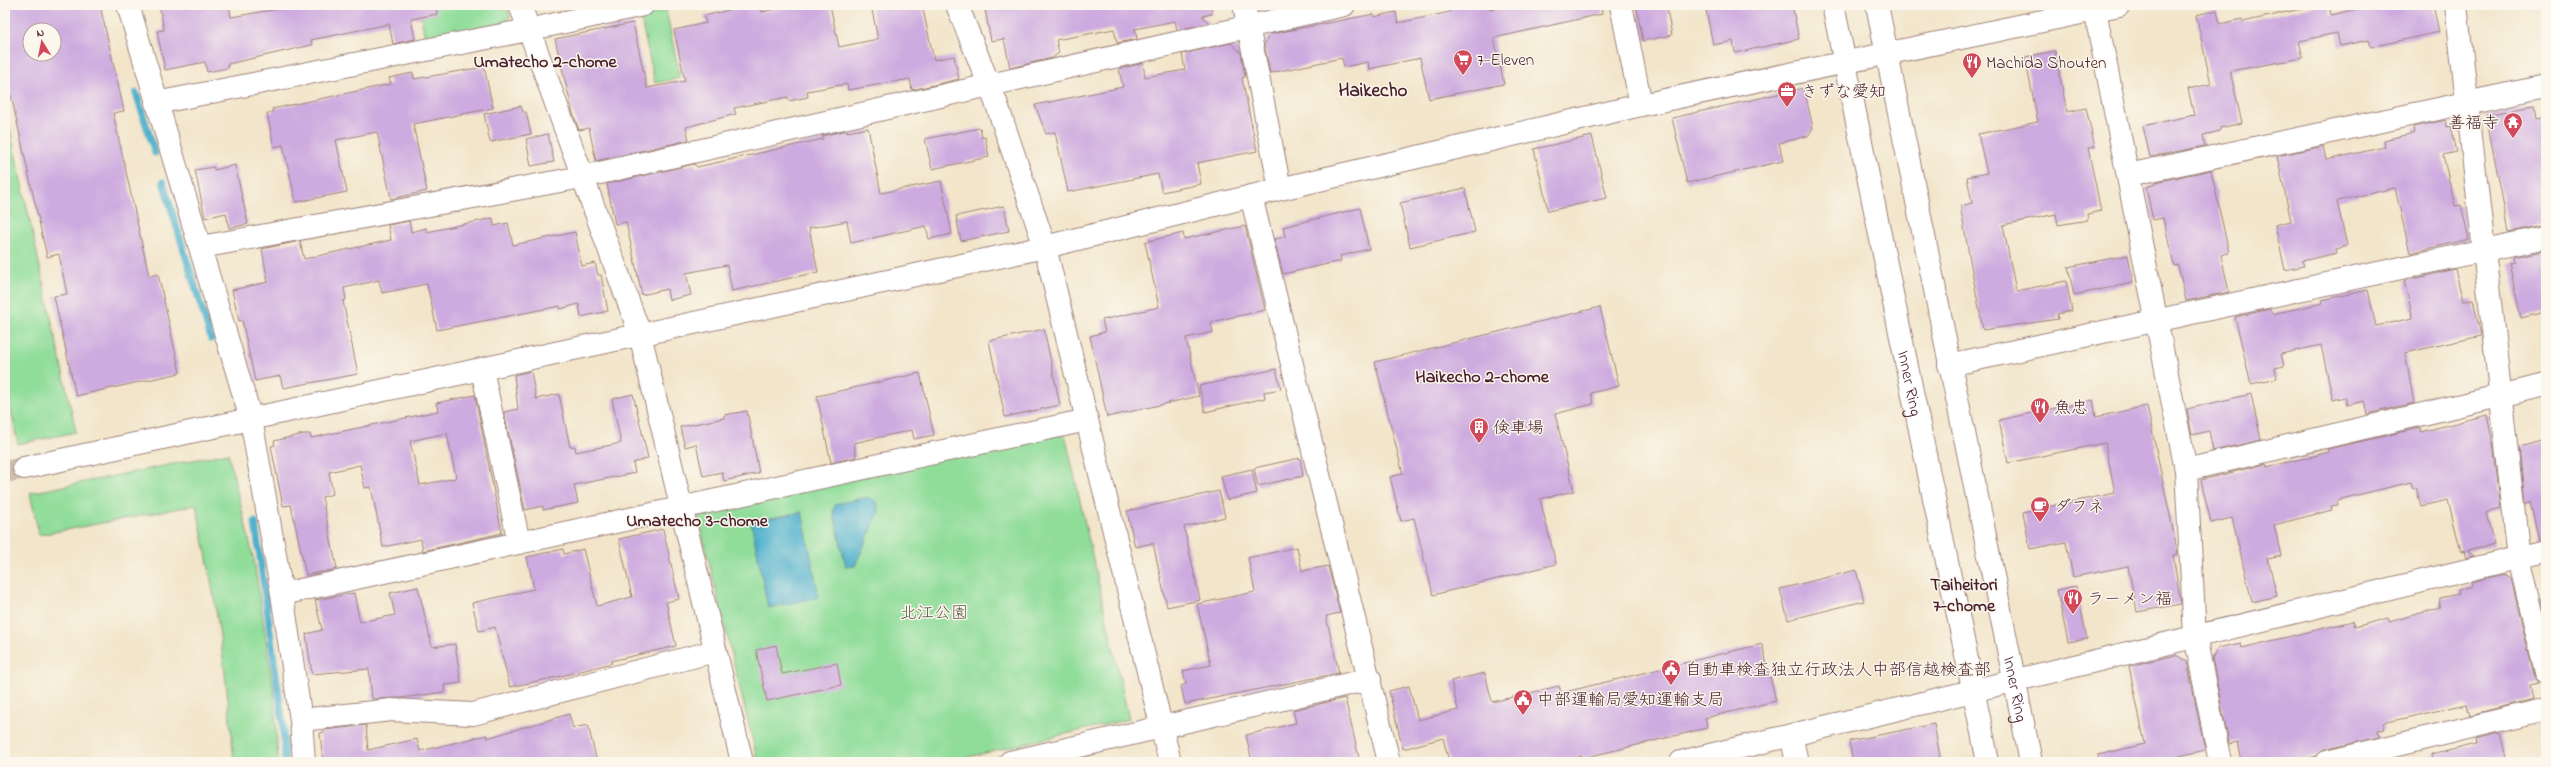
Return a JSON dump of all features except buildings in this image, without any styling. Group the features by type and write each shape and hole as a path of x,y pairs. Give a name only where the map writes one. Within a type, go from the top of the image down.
{"street":[{"path":"128,5 251,419 282,594 301,720 304,762"},
{"path":"520,5 640,334 680,509 742,762"},
{"path":"156,103 528,30 643,5"},
{"path":"957,5 988,86 996,102 1045,247 1170,762"},
{"path":"1244,5 1280,189"},
{"path":"201,248 582,177 1344,5"},
{"path":"1621,5 1641,105"},
{"name":"Inner Ring","path":"1833,5 1988,762"},
{"name":"Inner Ring","path":"1878,5 1949,365 2031,762"},
{"path":"24,468 1045,247 1280,189 1641,105 2094,8 2119,5"},
{"path":"2456,5 2519,558 2546,672"},
{"path":"2094,8 2186,470 2195,636 2220,762"},
{"path":"2128,175 2546,86"},
{"path":"1251,196 1389,762"},
{"path":"1949,365 2157,322 2546,237"},
{"path":"482,369 519,543"},
{"path":"2186,470 2546,385"},
{"path":"282,594 1087,420"},
{"path":"1681,762 2546,551"},
{"path":"301,720 391,710 473,714 715,651"},
{"path":"1010,762 1370,680"},
{"path":"2327,762 2546,709"},
{"path":"1792,735 1797,762"}],"green space":[{"path":"419,5 506,5 510,16 506,23 425,39"},
{"path":"666,10 680,78 655,83 640,15"},
{"path":"5,107 76,432 18,444 5,381"},
{"name":"北江公園","path":"1064,430 1129,719 947,762 758,762 697,513"},
{"path":"228,453 254,560 274,693 278,762 234,762 220,633 196,505 39,535 30,493"}],"water":[{"path":"868,497 877,502 879,512 855,566 846,567 833,510 836,504"},
{"path":"802,512 819,597 768,608 751,522"}],"waterway":[{"path":"136,93 155,153"},
{"path":"163,182 211,339"},
{"path":"255,522 283,725 285,762"}],"tunnel":[{"path":"5,472 24,468"}],"place":[{"name":"7-Eleven","path":"1463,76"},
{"name":"Machida Shouten","path":"1972,79"},
{"name":"きずな愛知","path":"1787,108"},
{"name":"善福寺","path":"2513,139"},
{"name":"魚忠","path":"2040,424"},
{"name":"倹車場","path":"1479,444"},
{"name":"ダフネ","path":"2040,523"},
{"name":"ラーメン福","path":"2073,615"},
{"name":"自動車検査独立行政法人中部信越検査部","path":"1671,686"},
{"name":"中部運輸局愛知運輸支局","path":"1523,716"}],"district":[{"name":"Umatecho 2-chome","path":"545,61"},
{"name":"Haikecho","path":"1373,89"},
{"name":"Haikecho 2-chome","path":"1482,376"},
{"name":"Umatecho 3-chome","path":"697,520"},
{"name":"Taiheitori 7-chome","path":"1964,594"}]}
